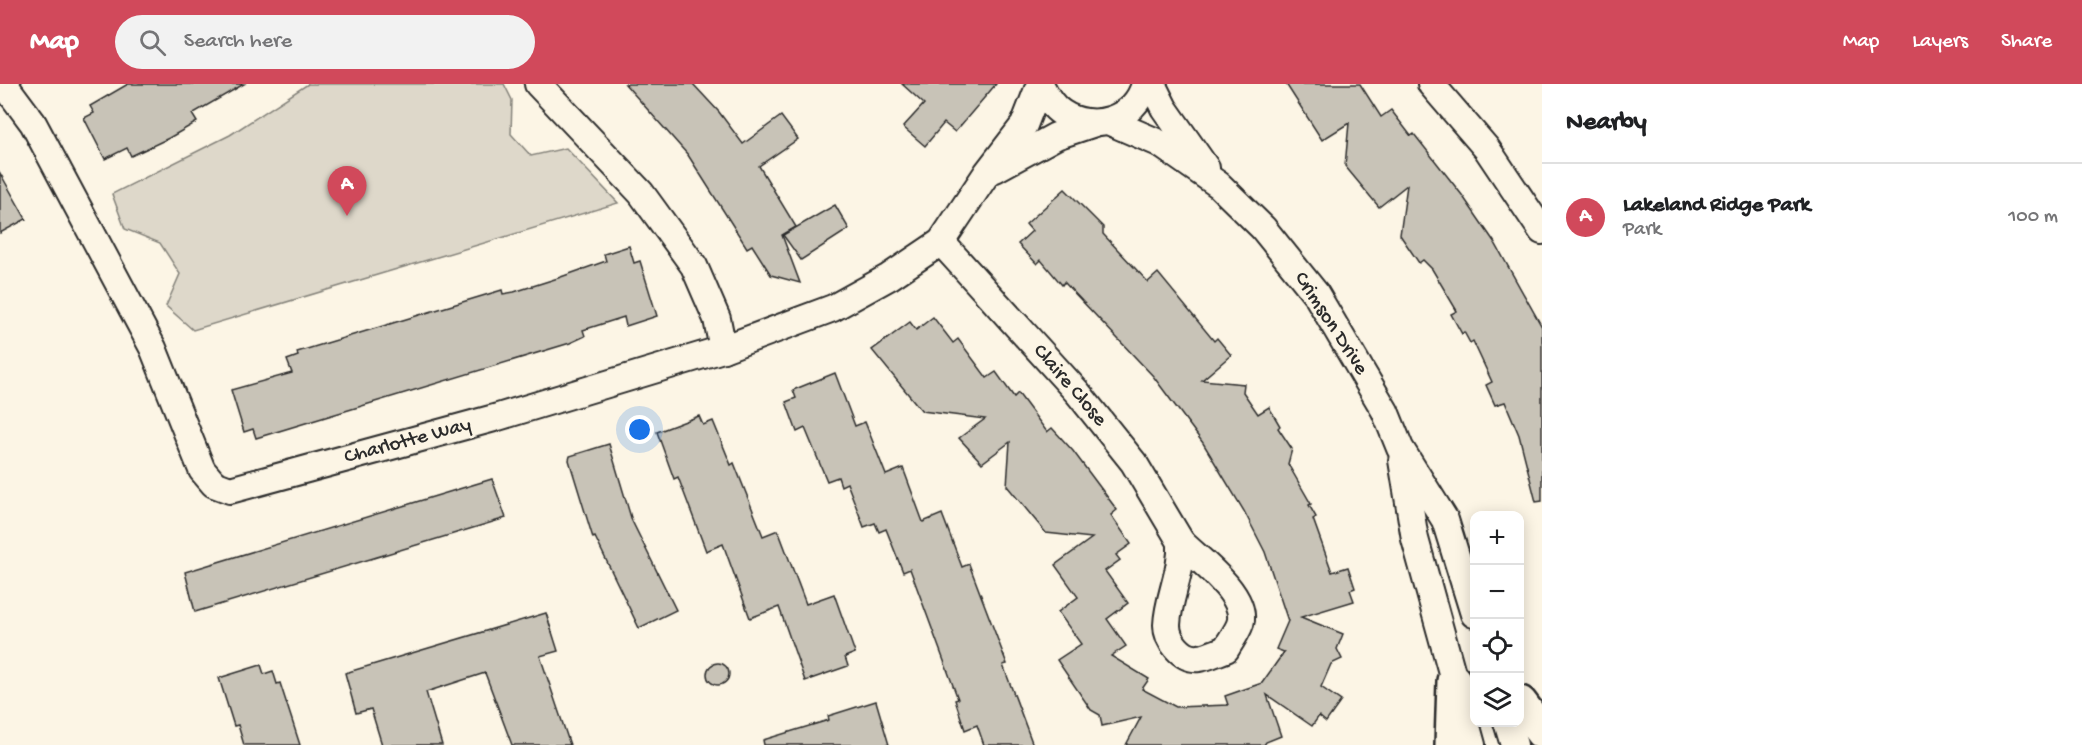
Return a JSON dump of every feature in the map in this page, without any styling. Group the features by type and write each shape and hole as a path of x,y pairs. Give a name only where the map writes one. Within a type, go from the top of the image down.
{"main road":[{"path":"1452,745 1454,681"},
{"path":"1524,708 1542,732"}],"street":[{"path":"538,84 641,194 694,266 717,319 723,349"},
{"name":"Charlotte Way","path":"4,85 33,123 153,348 202,470 214,484 230,490 498,417 723,349 833,309 889,277 941,242 987,173 1024,125 1040,84"},
{"name":"Crimson Drive","path":"1040,84 1048,100 1061,113 1077,121 1102,122 1159,143 1219,185 1263,228 1316,294 1385,411 1400,448 1445,520 1470,601"},
{"path":"987,173 1056,136 1123,114 1135,104 1145,84"},
{"name":"Crimson Drive","path":"1152,84 1164,108 1219,185"},
{"path":"1431,84 1487,149 1542,231"},
{"name":"Claire Close","path":"941,242 1078,393 1134,463 1181,542"},
{"name":"Crimson Drive","path":"1400,448 1415,539 1472,745"},
{"path":"1508,727 1514,745"}],"shaded area":[{"path":"308,84 504,84 512,100 511,134 531,156 566,148 618,203 193,330 166,306 180,274 160,243 125,229 112,194 230,135"}],"building":[{"path":"128,84 244,84 192,114 197,122 169,138 131,156 127,148 105,159 84,118 94,113 90,106"},
{"path":"625,84 693,84 719,112 743,144 781,116 798,139 759,166 796,227 782,235 800,283 771,275 752,245 747,248 688,155"},
{"path":"902,84 996,84 955,132 944,123 925,146 903,127 924,104"},
{"path":"1286,84 1360,84 1381,117 1391,110 1411,136 1414,134 1462,195 1495,243 1542,327 1542,501 1536,502 1519,435 1505,402 1495,405 1486,385 1492,382 1473,341 1470,343 1464,332 1462,334 1451,314 1457,311 1432,269 1423,260 1419,263 1400,235 1407,185 1379,207 1345,166 1349,123 1322,140"},
{"path":"0,173 26,219 0,233"},
{"path":"1065,189 1103,227 1103,234 1148,282 1158,273 1214,341 1217,338 1231,355 1202,380 1244,384 1243,392 1258,414 1269,407 1280,426 1278,428 1292,449 1288,464 1311,504 1309,505 1316,517 1313,519 1332,572 1348,567 1355,588 1350,590 1354,601 1301,617 1343,634 1337,649 1342,659 1331,664 1321,687 1341,701 1326,722 1319,716 1312,726 1267,695 1281,736 1264,745 1126,745 1141,717 1102,726 1100,715 1091,710 1057,660 1081,644 1058,612 1078,597 1055,565 1092,538 1046,533 1007,486 1010,442 982,463 959,438 985,419 922,411 872,350 910,322 916,330 933,317 953,343 958,339 987,378 996,372 1014,397 1018,393 1047,432 1052,428 1073,451 1117,510 1111,515 1131,544 1116,555 1120,560 1105,571 1128,603 1107,619 1126,646 1111,656 1149,679 1142,689 1176,707 1228,705 1225,696 1262,683 1284,652 1276,649 1288,621 1265,552 1244,511 1203,443 1153,376 1064,282 1062,285 1041,260 1037,264 1018,244 1032,231 1026,224"},
{"path":"835,205 849,229 801,260 783,235"},
{"path":"629,246 634,263 640,261 657,316 626,326 624,317 583,330 585,336 570,343 256,438 253,429 244,432 231,390 292,373 287,360 298,356 297,352 502,290 503,294 514,292 558,278 606,261 604,254"},
{"path":"835,373 855,426 865,422 886,475 903,468 923,522 942,514 962,567 969,564 1007,664 1003,665 1033,745 984,745 977,725 965,730 955,700 958,699 910,569 903,572 886,529 879,532 875,523 864,527 847,483 841,486 838,477 827,481 805,428 797,432 786,402 796,398 793,390"},
{"path":"699,416 703,425 713,421 731,465 734,463 763,536 778,530 806,604 834,594 855,653 845,657 848,666 805,681 779,607 750,618 723,544 706,551 678,477 674,479 657,432"},
{"path":"609,444 632,521 676,610 639,628 595,537 593,538 569,460 570,456"},
{"path":"492,479 506,518 195,612 185,572"},
{"path":"546,613 558,651 540,656 570,745 512,745 485,673 426,692 442,745 382,745 371,709 356,713 345,673"},
{"path":"714,663 722,663 729,670 729,678 722,685 714,685 707,678 707,670"},
{"path":"261,665 264,674 273,671 277,684 280,683 300,745 244,745 238,725 234,726 219,678"},
{"path":"876,701 889,745 764,745 763,740 829,720 828,716"}],"place":[{"name":"Lakeland Ridge Park","path":"347,216"}]}
